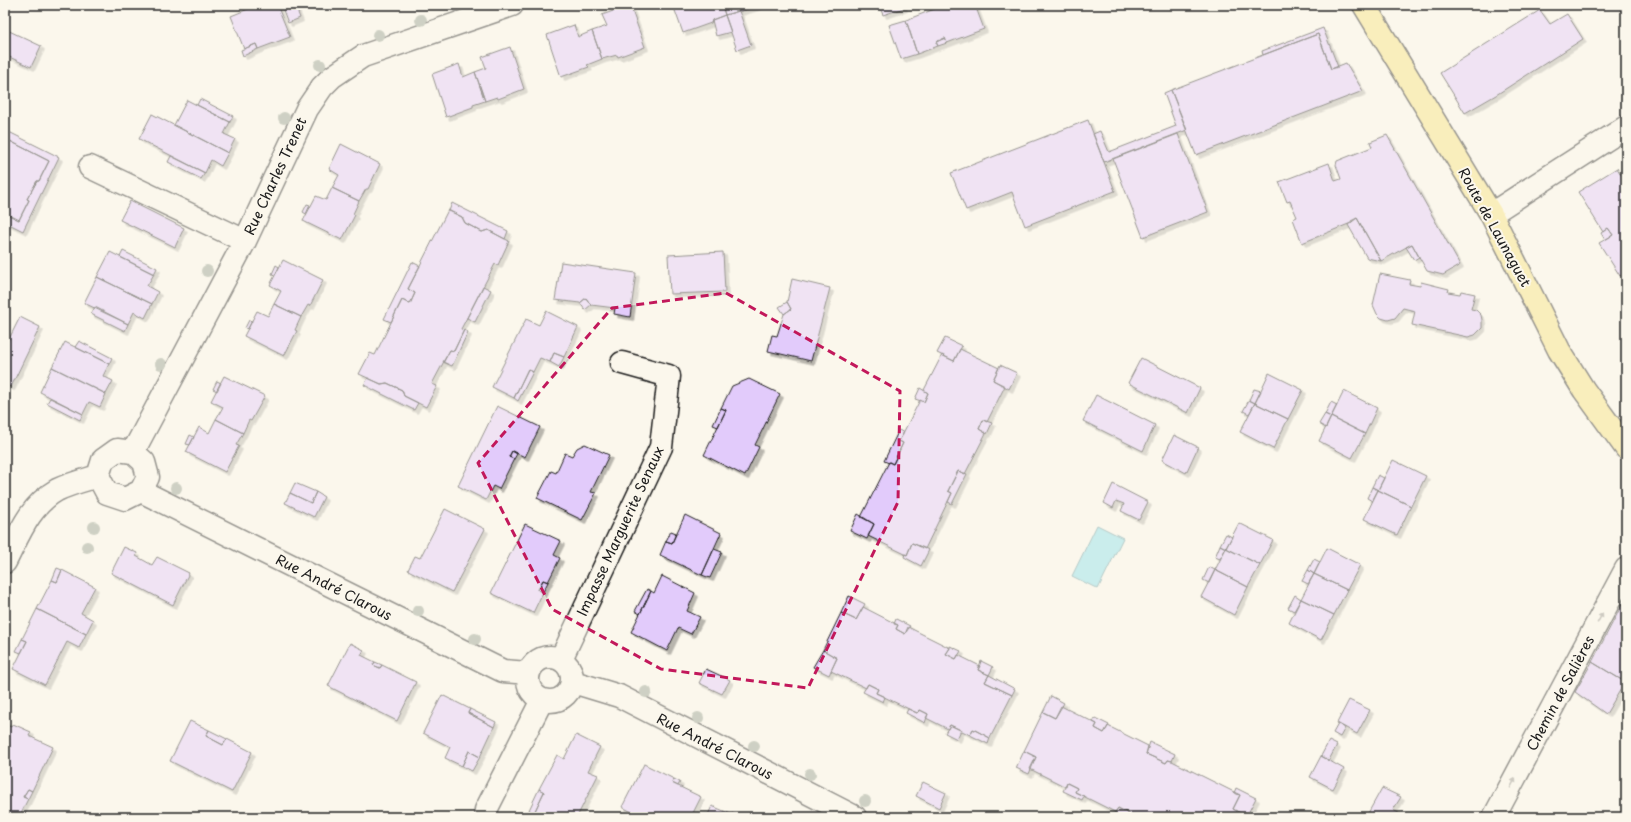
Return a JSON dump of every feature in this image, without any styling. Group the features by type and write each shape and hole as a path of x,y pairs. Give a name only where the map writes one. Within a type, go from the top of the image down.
{"main road":[{"name":"Route de Launaguet","path":"1364,5 1491,214 1559,350 1584,390 1626,448"}],"street":[{"name":"Rue Charles Trenet","path":"134,452 245,240 307,109 332,76 363,56 512,5"},
{"path":"1491,214 1626,127"},
{"path":"90,167 245,240"},
{"name":"Impasse Marguerite Senaux","path":"561,659 661,447 669,376 622,363"},
{"path":"117,450 134,452 144,462 148,477 141,491 124,499 107,493 98,476 103,460 117,450"},
{"path":"5,562 24,525 38,504 58,490 98,476"},
{"name":"Rue André Clarous","path":"141,491 503,671 528,673"},
{"name":"Chemin de Salières","path":"1494,817 1626,568"},
{"path":"548,656 561,659 568,664 572,672 573,682 567,694 554,701 542,700 532,692 528,682 528,673 534,663 548,656"},
{"name":"Rue André Clarous","path":"573,682 619,696 855,817"},
{"path":"486,810 542,700"}],"highlighted area":[{"path":"726,293 900,391 898,502 808,688 661,669 552,609 478,463 612,308"}],"water":[{"path":"1097,525 1123,538 1098,589 1072,576"}],"building":[{"path":"258,5 277,5 290,37 258,49 256,44 244,49 231,16"},
{"path":"281,5 295,5 300,18 288,23"},
{"path":"630,5 645,47 618,57 617,55 602,59 592,31 607,26 602,15"},
{"path":"673,5 722,5 725,15 712,20 711,23 683,33"},
{"path":"722,5 761,5 725,15"},
{"path":"879,5 903,5 904,8 883,15"},
{"path":"945,5 975,5 984,29 947,43 945,38 936,42 938,46 917,54 906,20"},
{"path":"1540,10 1550,24 1567,14 1583,39 1496,95 1465,113 1440,73"},
{"path":"739,11 751,45 737,50 725,15"},
{"path":"725,15 731,32 716,36 712,20"},
{"path":"906,20 917,54 901,59 889,25"},
{"path":"574,25 578,37 592,31 602,59 587,65 589,67 561,77 547,35"},
{"path":"1323,28 1338,67 1331,69 1318,34 1263,55 1262,51"},
{"path":"5,29 41,46 31,67 5,55"},
{"path":"1318,34 1331,69 1346,63 1363,91 1196,155 1171,90"},
{"path":"945,38 947,43 938,46 936,42"},
{"path":"256,44 258,49 243,56 241,50"},
{"path":"510,47 524,89 498,99 497,97 485,101 475,72 486,68 482,57"},
{"path":"459,64 463,77 475,72 485,101 446,117 432,74"},
{"path":"1171,90 1187,130 1104,162 1093,134 1100,131 1109,152 1176,126 1164,93"},
{"path":"200,99 233,116 230,122 197,105"},
{"path":"187,100 230,122 224,134 235,139 228,153 174,125"},
{"path":"152,114 228,153 221,166 211,160 205,173 139,139"},
{"path":"1088,120 1115,191 1025,226 1012,192 966,210 951,173"},
{"path":"5,129 9,131 6,139 49,161 39,181 37,181 27,199 29,200 19,220 5,213"},
{"path":"9,132 59,157 23,231 5,222 5,213 19,220 29,200 27,199 37,181 39,181 49,161 6,139"},
{"path":"1178,134 1208,212 1143,237 1113,159"},
{"path":"1387,135 1460,265 1443,275 1427,271 1412,244 1381,261 1357,218 1351,221 1351,223 1302,243 1293,219 1297,217 1290,201 1287,202 1279,182 1329,163 1335,181 1341,179 1336,165 1337,161 1372,147 1370,142"},
{"path":"341,144 380,164 368,189 366,189 359,201 332,188 339,175 329,169"},
{"path":"171,156 205,173 201,179 168,162"},
{"path":"1617,168 1626,183 1626,272 1620,276 1599,243 1613,235 1608,228 1603,232 1578,192"},
{"path":"332,188 359,201 353,214 355,215 342,240 303,221 316,196 326,200"},
{"path":"130,201 184,228 175,247 120,220"},
{"path":"452,203 508,231 505,239 488,230 482,232 465,223 462,217 449,211"},
{"path":"307,204 310,205 306,214 303,212"},
{"path":"448,210 462,217 465,223 482,232 488,230 509,241 498,265 495,264 461,329 464,330 454,351 450,350 432,384 437,386 426,407 404,396 402,390 387,383 381,384 359,374 370,353 375,355 402,300 410,304 415,293 408,289"},
{"path":"1357,218 1381,261 1367,258 1348,225"},
{"path":"1608,228 1613,235 1605,240 1601,233"},
{"path":"1412,244 1419,257 1414,260 1406,247"},
{"path":"123,251 157,268 154,274 120,257"},
{"path":"110,252 154,274 147,286 158,292 152,304 97,277"},
{"path":"723,252 725,292 670,294 668,255"},
{"path":"283,260 323,280 310,306 308,305 301,317 274,304 281,291 270,285"},
{"path":"412,262 420,266 408,289 415,293 410,304 402,300 391,322 384,319"},
{"path":"561,262 636,273 630,317 614,314 615,308 591,305 586,298 580,303 555,300"},
{"path":"276,265 279,267 275,275 272,274"},
{"path":"1380,274 1410,280 1409,284 1420,286 1421,282 1449,289 1448,292 1460,294 1461,291 1475,294 1471,309 1476,310 1481,315 1482,328 1475,335 1468,337 1412,325 1415,311 1403,308 1395,318 1388,320 1381,318 1377,314 1373,305"},
{"path":"97,277 152,304 145,318 134,312 128,324 84,303"},
{"path":"792,279 830,288 811,361 768,351 772,335 777,336 784,314 791,309 787,302"},
{"path":"483,286 491,290 475,322 467,318"},
{"path":"586,298 591,305 585,310 580,303"},
{"path":"787,302 791,309 784,314 779,307"},
{"path":"274,304 301,317 295,330 297,331 284,356 244,336 257,311 268,316"},
{"path":"95,307 128,324 125,331 91,314"},
{"path":"546,311 578,327 564,357 554,353 550,362 540,358 533,372 528,369 514,398 492,387 526,319 539,325"},
{"path":"20,317 40,327 11,387 5,385 5,347"},
{"path":"249,320 252,321 248,329 245,328"},
{"path":"464,330 468,332 452,366 443,362 450,350 454,351"},
{"path":"945,338 962,346 954,361 937,353"},
{"path":"79,341 112,358 109,364 75,347"},
{"path":"65,342 109,364 103,376 113,381 106,394 52,367"},
{"path":"960,349 999,368 993,380 1005,386 987,422 983,420 979,429 986,433 965,474 958,471 948,491 952,493 925,549 912,543 907,555 868,536 874,524 861,517 889,462 893,464 903,443 899,441 920,400 924,402 928,393 924,390 942,355 954,361"},
{"path":"554,353 564,357 559,367 550,362"},
{"path":"1141,358 1200,388 1188,413 1128,383"},
{"path":"1000,365 1017,373 1009,389 993,380"},
{"path":"52,367 106,394 100,407 89,402 83,414 40,392"},
{"path":"528,369 533,372 518,401 514,398"},
{"path":"1269,373 1303,390 1288,419 1255,403"},
{"path":"224,376 265,396 251,421 249,420 243,433 216,419 223,407 211,401"},
{"path":"368,378 381,384 387,383 402,390 404,396 418,403 414,410 364,385"},
{"path":"749,379 780,394 755,445 759,447 745,476 704,455 726,410 721,408 732,386"},
{"path":"217,381 221,383 217,391 213,389"},
{"path":"920,388 928,393 924,402 915,399"},
{"path":"1254,389 1261,391 1255,403 1249,400"},
{"path":"1344,391 1377,408 1365,434 1331,417"},
{"path":"1096,395 1155,425 1143,451 1083,421"},
{"path":"50,398 83,414 80,420 47,403"},
{"path":"1249,400 1255,403 1249,414 1243,411"},
{"path":"1331,402 1337,405 1331,417 1325,414"},
{"path":"1255,403 1288,419 1273,449 1240,432"},
{"path":"497,406 540,427 525,457 512,451 509,457 514,459 499,489 493,486 486,500 458,486"},
{"path":"721,408 726,410 718,427 713,425"},
{"path":"1325,414 1331,417 1326,428 1319,424"},
{"path":"1331,417 1365,434 1352,458 1319,441"},
{"path":"216,419 243,433 236,445 239,446 225,472 186,452 199,427 209,433"},
{"path":"983,420 992,423 987,434 979,429"},
{"path":"899,430 904,433 899,441 903,443 893,464 884,461"},
{"path":"190,435 194,437 190,445 186,444"},
{"path":"1174,435 1198,447 1186,473 1162,460"},
{"path":"585,444 609,455 591,492 596,493 582,520 537,498 551,471 556,473 565,453 572,456 577,448"},
{"path":"512,451 517,454 514,459 509,457"},
{"path":"1393,460 1426,476 1411,506 1378,490"},
{"path":"958,471 967,474 952,504 948,502 952,493 948,491"},
{"path":"1378,475 1384,478 1378,490 1372,487"},
{"path":"295,483 316,492 311,503 290,493"},
{"path":"1113,484 1148,502 1139,520 1121,511 1124,504 1116,501 1113,508 1104,503"},
{"path":"1372,487 1378,490 1372,501 1367,498"},
{"path":"1378,490 1411,506 1397,535 1364,519"},
{"path":"316,492 324,497 314,517 285,503 290,493 311,503"},
{"path":"445,509 485,529 452,592 408,570 415,556 420,558"},
{"path":"858,514 874,524 867,539 850,531"},
{"path":"685,515 721,533 702,575 660,555 666,541 672,543"},
{"path":"1239,523 1273,540 1260,565 1226,548"},
{"path":"525,524 561,541 554,555 560,558 548,582 543,580 538,590 543,592 533,613 491,593"},
{"path":"671,531 676,533 672,543 666,541"},
{"path":"1226,534 1232,537 1226,548 1220,545"},
{"path":"912,543 929,550 921,566 904,557 905,554 907,555"},
{"path":"1220,545 1226,548 1220,559 1215,557"},
{"path":"124,547 137,553 136,556 152,565 157,557 189,573 173,605 111,573"},
{"path":"1226,548 1260,565 1248,587 1215,570"},
{"path":"1327,548 1360,565 1347,590 1314,574"},
{"path":"714,549 722,552 710,578 702,575"},
{"path":"1314,559 1320,562 1314,574 1308,570"},
{"path":"1209,567 1215,570 1209,583 1203,580"},
{"path":"57,568 62,570 57,582 52,580"},
{"path":"62,570 95,587 81,613 93,620 86,634 37,609 52,580 57,582"},
{"path":"1215,570 1248,587 1234,615 1201,597"},
{"path":"1308,570 1314,574 1308,584 1302,581"},
{"path":"1314,574 1347,590 1334,615 1301,599"},
{"path":"662,576 695,593 687,611 700,617 691,634 678,628 667,651 631,632 651,591 654,593"},
{"path":"543,580 548,582 543,592 538,590"},
{"path":"647,589 651,591 640,614 635,611"},
{"path":"1295,595 1301,599 1294,611 1288,608"},
{"path":"849,596 865,604 856,620 841,613"},
{"path":"1626,597 1626,681 1625,682 1592,662"},
{"path":"1301,599 1334,615 1321,640 1289,623"},
{"path":"863,607 898,625 896,629 905,634 908,627 950,648 946,654 956,659 958,655 980,666 978,670 989,675 985,682 1012,695 990,738 973,729 970,735 950,725 948,729 926,718 928,714 920,710 917,713 876,693 878,689 868,684 866,688 831,671 837,658 823,650 841,613 856,620"},
{"path":"37,609 86,634 79,648 67,642 45,685 13,669 27,641 22,639"},
{"path":"896,619 910,626 905,634 896,629 898,625 894,624"},
{"path":"22,639 27,641 21,653 16,651"},
{"path":"350,643 364,650 361,655 375,662 373,665 380,668 382,665 416,682 397,721 328,686"},
{"path":"950,646 961,651 956,659 946,654"},
{"path":"823,650 837,658 829,675 813,667"},
{"path":"981,661 993,667 989,675 978,670"},
{"path":"375,662 382,665 380,668 373,665"},
{"path":"1592,662 1625,682 1606,714 1575,692"},
{"path":"706,669 730,680 722,694 699,683"},
{"path":"989,675 1015,689 1012,695 985,682"},
{"path":"868,684 878,689 876,693 885,697 883,702 863,692"},
{"path":"442,695 470,709 468,713 494,727 480,757 469,751 462,766 445,758 450,747 423,733"},
{"path":"1051,696 1064,703 1055,718 1043,712"},
{"path":"1349,700 1370,710 1357,734 1337,723"},
{"path":"1061,706 1097,724 1095,728 1104,733 1108,726 1148,746 1146,754 1166,763 1168,760 1172,761 1240,795 1233,809 1242,814 1241,817 1135,817 1118,808 1115,812 1075,792 1077,788 1067,783 1066,787 1030,769 1036,757 1024,751 1043,712 1055,718"},
{"path":"470,709 496,722 494,727 468,713"},
{"path":"908,709 917,713 920,710 928,714 925,723 906,713"},
{"path":"1095,718 1109,725 1104,733 1095,728 1097,724 1093,722"},
{"path":"190,721 209,730 206,736 223,745 227,739 252,752 232,792 170,761"},
{"path":"5,724 11,727 13,724 31,732 29,736 53,747 32,791 28,789 23,797 28,799 19,817 5,817"},
{"path":"1338,724 1345,728 1340,737 1333,733"},
{"path":"950,725 961,730 957,739 945,733"},
{"path":"973,729 990,738 988,744 970,735"},
{"path":"209,730 227,739 223,745 206,736"},
{"path":"576,735 600,747 588,771 598,775 577,817 542,817 534,813 544,792 539,789 557,755 564,759"},
{"path":"1329,741 1337,745 1329,760 1321,756"},
{"path":"1150,742 1175,754 1172,761 1168,760 1166,763 1146,754"},
{"path":"469,751 480,757 472,771 462,766"},
{"path":"1024,751 1036,757 1029,774 1016,768"},
{"path":"1321,756 1344,769 1333,789 1310,777"},
{"path":"644,764 674,779 672,783 701,797 691,817 642,817 622,807"},
{"path":"674,779 680,782 678,786 672,783"},
{"path":"923,782 946,793 939,808 916,796"},
{"path":"1067,783 1077,788 1075,792 1084,796 1082,800 1063,791"},
{"path":"1236,788 1256,798 1246,817 1241,817 1242,814 1233,809 1240,795 1234,793"},
{"path":"1382,788 1401,797 1393,810 1406,817 1366,817"},
{"path":"28,789 32,791 28,799 23,797"},
{"path":"539,789 544,792 534,813 529,810"},
{"path":"712,806 731,814 732,813 740,817 707,817"},
{"path":"1118,808 1135,817 1113,816"}]}
